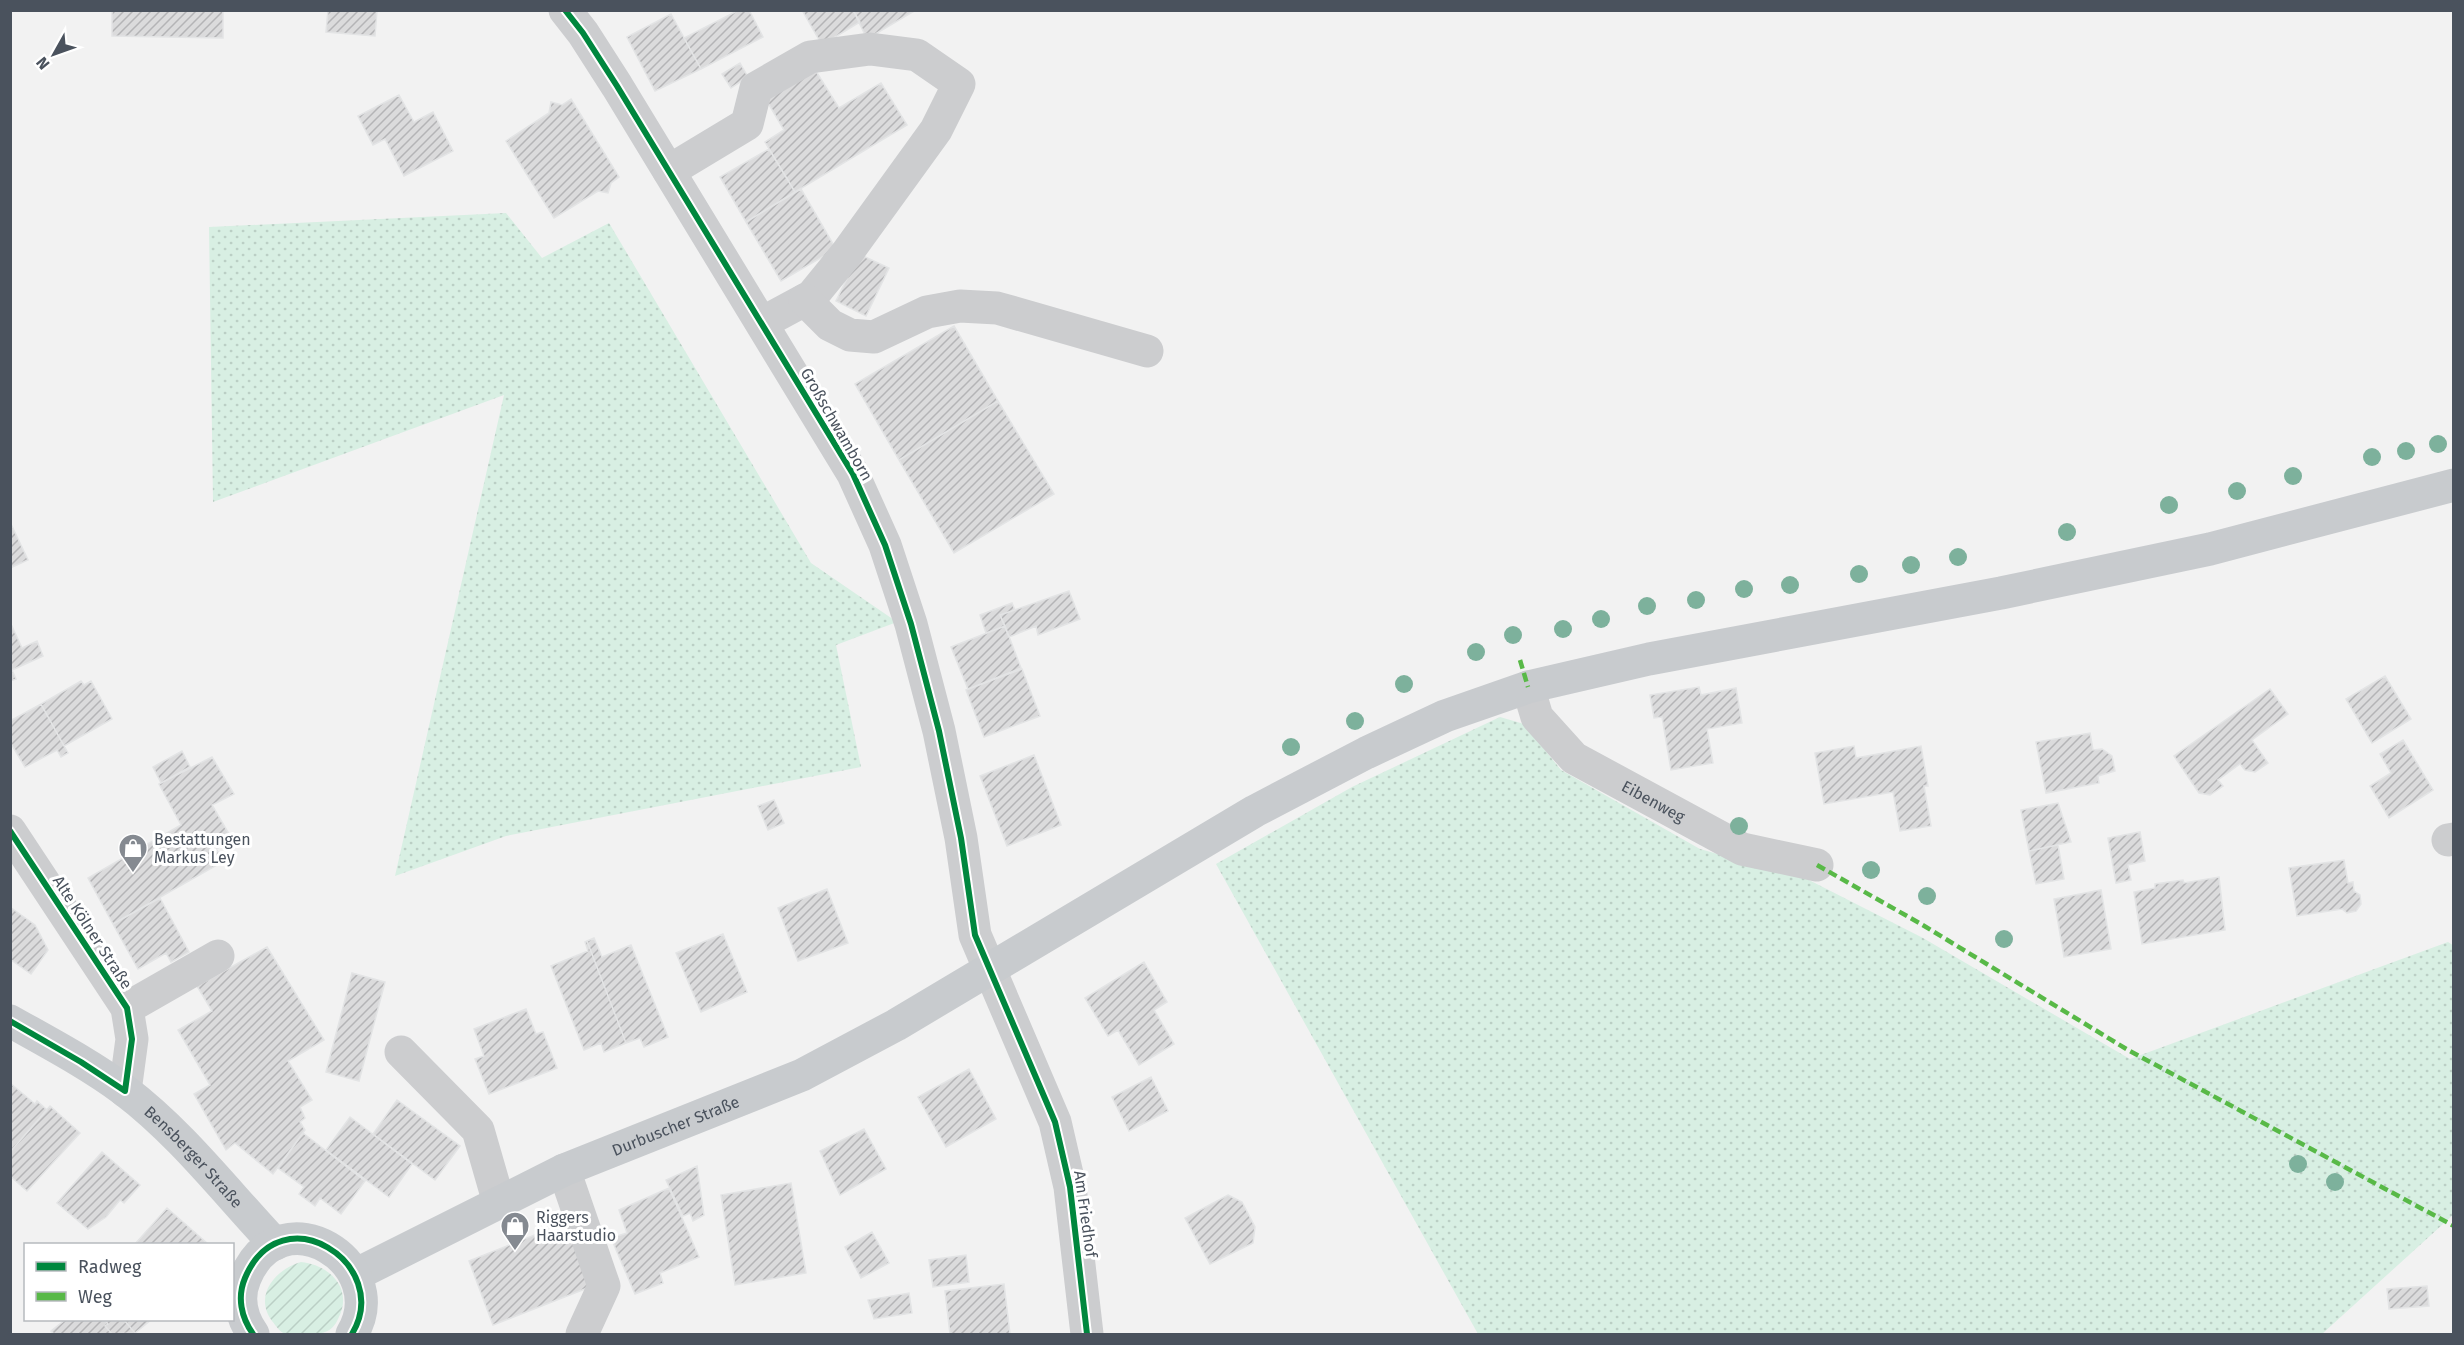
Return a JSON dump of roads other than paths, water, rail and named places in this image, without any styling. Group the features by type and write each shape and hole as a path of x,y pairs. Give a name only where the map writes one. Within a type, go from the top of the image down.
{"main road":[{"name":"Durbuscher Straße","path":"355,1275 564,1170 802,1075 896,1025 1255,811 1445,716 1528,687 1649,659 2001,593 2210,549 2454,485"},
{"name":"Bensberger Straße","path":"10,1021 81,1062 125,1091 185,1146 275,1244"},
{"path":"250,1334 243,1315 240,1297 244,1280 252,1264 262,1252 289,1238 314,1240 328,1247 347,1262 355,1275 361,1296 360,1315 352,1335"}],"street":[{"name":"Großschwamborn","path":"565,10 583,33 669,171 853,474 885,545 911,624 939,731 961,838 975,935 991,967"},
{"path":"669,171 747,124 756,88 810,57 870,49 917,55 959,84 929,140 847,253 812,296 762,323"},
{"path":"805,300 830,325 850,335 874,337 927,312 969,306 997,308 1147,351"},
{"name":"Eibenweg","path":"1528,687 1537,717 1574,758 1742,849 1817,865"},
{"name":"Alte Kölner Straße","path":"10,831 127,1008 132,1039 125,1091"},
{"path":"127,1008 218,956"},
{"name":"Am Friedhof","path":"991,967 1055,1122 1070,1187 1087,1335"},
{"path":"400,1052 478,1130 499,1203"},
{"path":"564,1170 604,1286 582,1335"}],"place":[{"name":"Bestattungen Markus Ley","path":"133,874"},
{"name":"Riggers Haarstudio","path":"515,1252"}]}
